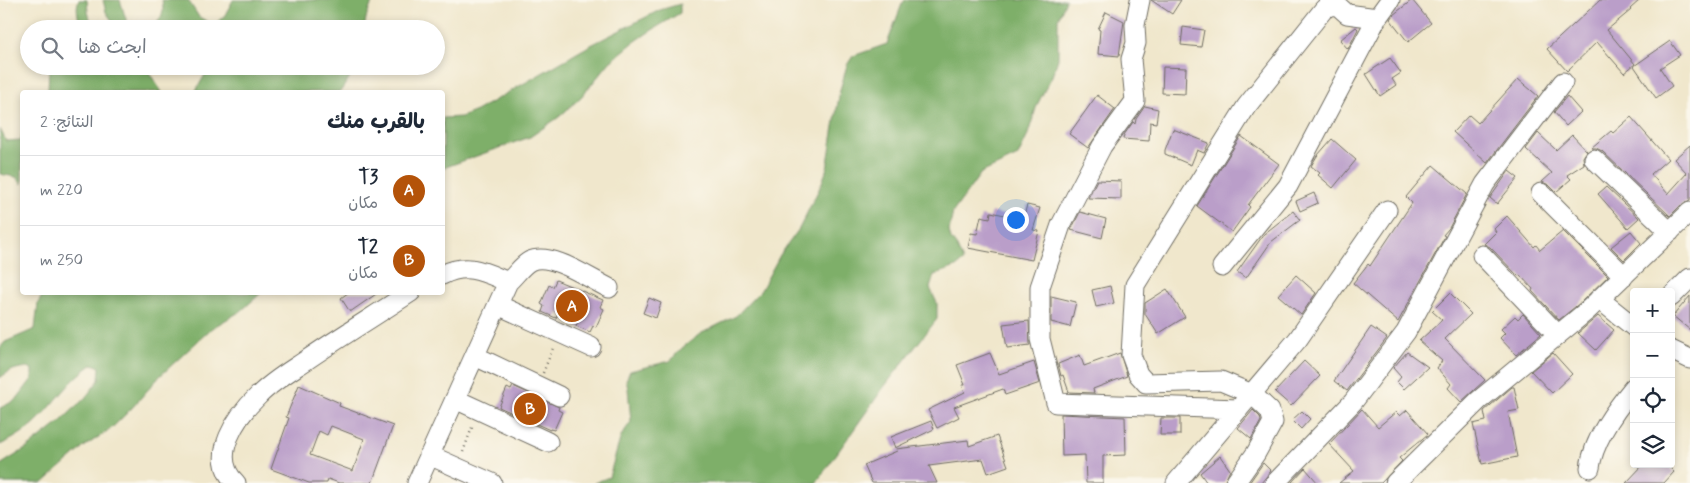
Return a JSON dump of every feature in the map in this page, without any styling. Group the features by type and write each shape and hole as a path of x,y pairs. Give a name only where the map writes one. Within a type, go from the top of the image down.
{"street":[{"path":"1140,0 1135,25 1136,43 1131,59 1135,101 1102,146 1061,225 1040,287 1040,339 1056,403 1239,408"},
{"path":"1222,267 1288,186 1377,18 1390,0"},
{"path":"1235,483 1256,453 1273,422 1270,411 1252,394 1221,381 1146,383 1138,374 1131,355 1135,285 1246,107 1324,9 1338,5 1347,14 1377,18"},
{"path":"1275,483 1353,402 1406,332 1485,184 1563,82"},
{"path":"1594,159 1670,232"},
{"path":"1542,193 1624,276"},
{"path":"1176,483 1298,340 1387,210"},
{"path":"1395,483 1478,401 1599,299 1690,212"},
{"path":"1482,255 1558,335"},
{"path":"417,483 508,282 530,261 540,258 553,260 609,288"},
{"path":"445,274 461,268 480,270 508,282"},
{"path":"1675,293 1690,278"},
{"path":"236,483 225,469 226,441 235,423 259,395 275,381 406,295"},
{"path":"1599,299 1630,324"},
{"path":"498,305 591,347"},
{"path":"1675,352 1690,359"},
{"path":"475,356 559,396"},
{"path":"1590,468 1592,455 1598,442 1630,393"},
{"path":"455,399 548,442"},
{"path":"430,455 492,483"}],"path":[{"path":"538,386 560,333"},
{"path":"457,468 479,410"}],"green space":[{"path":"79,0 87,0 90,20 79,20"},
{"path":"103,0 120,0 126,20 112,20 106,12"},
{"path":"162,0 188,0 199,17 205,20 159,20 163,9"},
{"path":"233,0 373,0 366,20 220,20 225,15"},
{"path":"905,0 1066,0 1058,19 1058,59 1052,76 1037,105 1027,137 1018,156 981,173 953,212 949,231 951,239 963,261 956,267 934,275 930,288 937,303 937,319 884,387 816,483 594,483 609,477 621,436 631,422 626,380 630,371 670,361 682,348 700,334 736,316 761,290 780,255 799,229 821,185 827,169 840,90 847,65 853,56 887,44"},
{"path":"680,4 680,13 633,43 610,62 581,97 559,117 530,137 445,167 445,118 461,117 476,111 589,46 660,10"},
{"path":"49,75 151,75 161,90 48,90"},
{"path":"205,75 351,75 341,90 196,90"},
{"path":"0,129 6,141 20,140 20,182 16,177 0,174"},
{"path":"43,295 259,295 241,311 212,328 160,376 113,427 84,447 43,483 0,483 0,465 27,448 58,424 85,398 99,380 100,367 93,364 70,384 28,429 0,445 0,408 16,400 32,379 32,369 15,369 0,378 0,348 5,342 35,329 38,303"}],"building":[{"path":"1151,0 1181,0 1172,14"},
{"path":"1412,0 1431,23 1408,42 1390,19"},
{"path":"1600,0 1640,0 1607,30 1635,64 1624,73 1597,42 1567,71 1547,49"},
{"path":"1106,12 1124,21 1119,56 1098,54 1100,30 1098,29"},
{"path":"1183,27 1204,30 1201,47 1181,45"},
{"path":"1356,27 1358,29 1348,49 1340,40"},
{"path":"1670,41 1680,55 1660,68 1672,86 1656,98 1634,66"},
{"path":"1390,58 1401,73 1392,79 1396,85 1380,96 1366,74"},
{"path":"1163,67 1186,68 1185,94 1162,93"},
{"path":"1518,79 1538,96 1487,163 1453,132 1469,115 1478,123"},
{"path":"1097,95 1115,109 1088,148 1069,134"},
{"path":"1567,96 1581,112 1566,126 1554,112"},
{"path":"1145,106 1158,109 1156,123 1150,122 1149,141 1123,139 1133,122 1135,124 1136,119"},
{"path":"1631,117 1668,159 1651,174 1668,194 1687,173 1674,159 1690,145 1690,200 1682,204 1670,216 1602,151 1591,148 1611,131 1613,133"},
{"path":"1173,129 1209,143 1204,153 1197,150 1191,165 1165,154"},
{"path":"1538,133 1556,150 1572,135 1587,151 1583,157 1584,164 1567,175 1571,179 1556,192 1549,185 1542,182 1552,173 1526,149"},
{"path":"1241,136 1279,164 1248,205 1250,207 1232,232 1197,206"},
{"path":"1332,139 1356,160 1333,188 1311,166"},
{"path":"1433,165 1467,194 1449,228 1443,235 1445,236 1398,322 1353,283 1368,264 1370,266 1412,203 1406,197"},
{"path":"1509,171 1518,178 1497,204 1490,198"},
{"path":"1097,180 1121,181 1121,199 1088,198"},
{"path":"1606,187 1639,218 1628,228 1598,194"},
{"path":"1314,193 1318,203 1300,211 1296,201"},
{"path":"1027,205 1040,208 1033,230 1039,231 1032,260 968,248 971,233 977,234 981,216 990,218 991,212 1023,219"},
{"path":"1293,211 1300,220 1271,242 1246,278 1237,272 1264,234"},
{"path":"1080,212 1106,219 1102,238 1071,230"},
{"path":"1507,216 1534,247 1536,245 1540,250 1563,231 1608,276 1559,320 1520,275 1518,276 1490,247 1484,244 1496,232 1494,229"},
{"path":"1631,231 1641,243 1624,260 1611,247"},
{"path":"1296,275 1316,293 1301,315 1278,295"},
{"path":"556,280 603,300 600,307 604,309 596,327 593,326 590,332 576,326 578,321 558,313 556,318 542,312 544,306 541,304 549,285 553,287"},
{"path":"1110,286 1114,303 1096,307 1092,290"},
{"path":"1167,289 1185,317 1158,334 1145,314 1145,303"},
{"path":"1450,293 1471,314 1445,339 1485,380 1461,402 1448,388 1451,384 1437,368 1442,361 1419,341 1442,320 1432,311"},
{"path":"345,295 375,295 350,312 341,298"},
{"path":"1051,296 1076,302 1070,327 1051,322"},
{"path":"1690,296 1690,330 1675,318 1675,314"},
{"path":"649,298 661,303 656,318 643,313"},
{"path":"1523,314 1541,334 1516,355 1500,338 1505,333 1501,329 1515,316 1518,319"},
{"path":"1598,316 1614,330 1596,350 1578,333"},
{"path":"1029,321 1030,345 1007,348 1003,324"},
{"path":"1371,327 1387,338 1347,391 1334,381"},
{"path":"1407,352 1428,367 1404,389 1397,382 1401,377 1393,368"},
{"path":"990,353 999,374 1034,362 1040,383 1005,395 1003,389 954,407 959,417 937,428 928,410 965,392 962,385 965,385 957,365"},
{"path":"1120,353 1127,376 1093,389 1094,393 1069,392 1063,375 1061,376 1058,364 1080,355 1084,366"},
{"path":"1553,353 1572,374 1552,393 1531,371"},
{"path":"1304,361 1320,376 1291,406 1275,392"},
{"path":"299,385 340,403 339,406 393,426 372,483 339,483 328,479 327,483 309,483 271,469 289,418 286,417","holes":["331,426 364,439 353,471 310,455 319,431 327,435"]},
{"path":"513,386 559,407 558,410 562,412 554,430 550,430 499,407 507,388 511,390"},
{"path":"1514,387 1519,410 1508,412 1517,457 1482,464 1473,424 1486,421 1484,411"},
{"path":"1362,409 1378,427 1396,412 1400,416 1407,410 1428,434 1399,458 1402,461 1381,483 1339,483 1354,471 1329,444"},
{"path":"1253,410 1260,417 1261,421 1251,439 1238,428"},
{"path":"1302,411 1310,419 1301,429 1292,420"},
{"path":"1061,414 1125,417 1126,455 1103,456 1103,483 1086,483 1085,455 1062,456"},
{"path":"1161,418 1180,418 1180,435 1160,435"},
{"path":"931,421 934,429 895,448 891,437"},
{"path":"997,436 1008,466 988,473 983,459 929,466 937,483 872,483 864,465 897,451 896,449 968,440 969,446"},
{"path":"1220,456 1230,470 1224,483 1207,483 1200,473"},
{"path":"1263,463 1271,471 1261,483 1249,483"},
{"path":"1305,468 1318,483 1291,483"},
{"path":"1640,468 1670,468 1674,472 1664,483 1626,483"}],"place":[{"name":"T3","path":"572,306"},
{"name":"T2","path":"530,409"}]}
